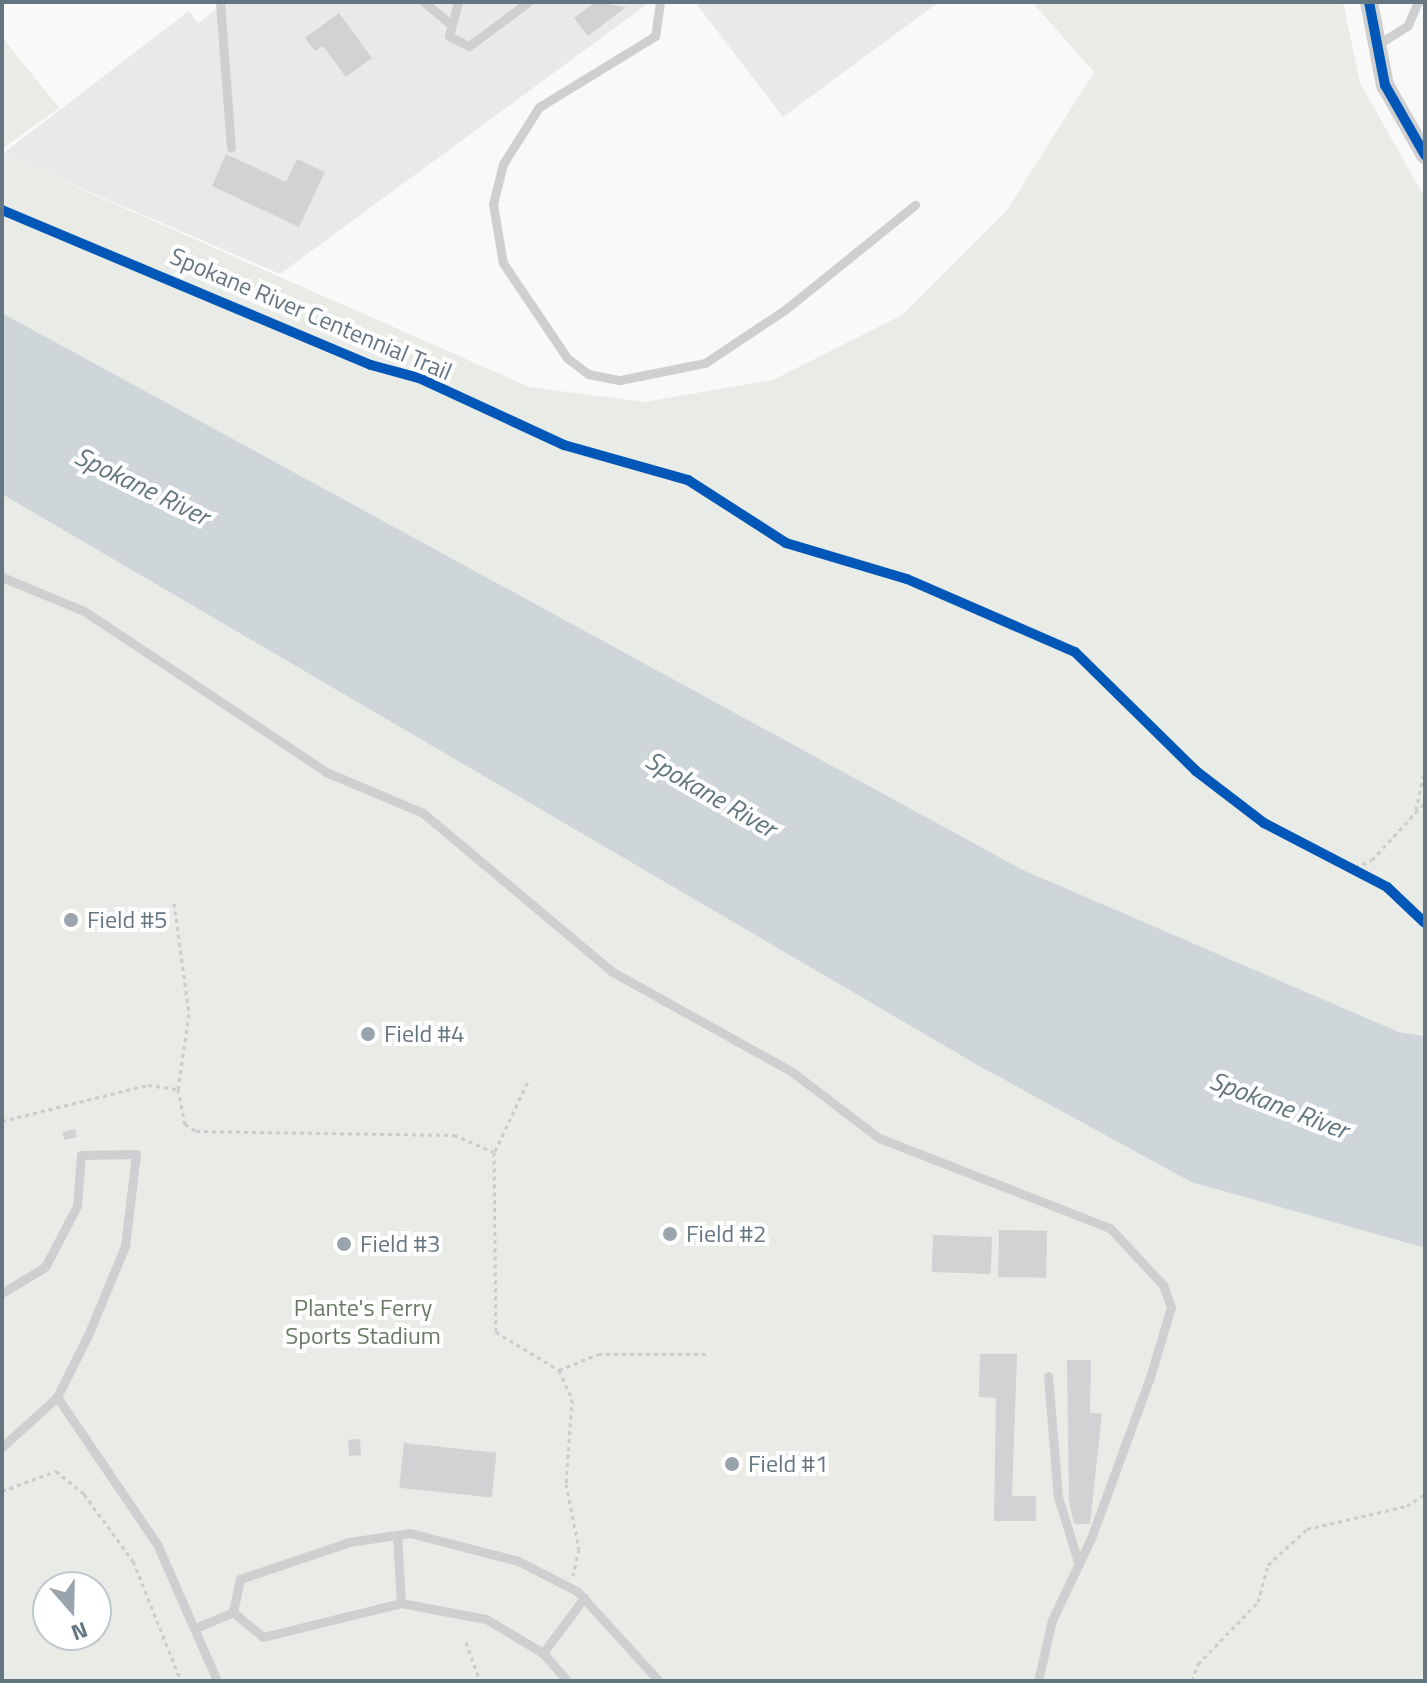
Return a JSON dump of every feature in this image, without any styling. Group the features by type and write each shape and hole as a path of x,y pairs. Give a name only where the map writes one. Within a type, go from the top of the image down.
{"street":[{"path":"1369,2 1375,46 1385,85 1425,155"}],"lane":[{"path":"220,2 231,148"},
{"path":"424,2 448,22 455,44 469,46 528,2"},
{"path":"448,22 458,2"},
{"path":"660,2 655,36 539,107 503,164 493,204 503,263 567,358 588,374 620,380 705,363 786,309 915,205"},
{"path":"1375,46 1408,25 1418,2"},
{"path":"2,577 84,611 234,704 326,772 423,813 611,971 791,1071 879,1138 1110,1228 1163,1285 1171,1307 1079,1565 1052,1620 1038,1681"},
{"path":"2,1293 45,1267 77,1206 81,1155 136,1154 125,1246 57,1397 2,1447"},
{"path":"1048,1376 1058,1497 1079,1565"},
{"path":"57,1397 149,1532 198,1627 217,1681"},
{"path":"397,1536 401,1603"},
{"path":"233,1612 240,1579 349,1542 397,1536 518,1561 568,1586 584,1598 659,1681"},
{"path":"543,1653 584,1598"},
{"path":"233,1612 263,1637 401,1603 486,1619 543,1653 567,1681"},
{"path":"198,1627 233,1612"}],"path":[{"path":"1416,811 1425,767"},
{"path":"1350,865 1388,845 1425,802"},
{"path":"1350,865 1376,880"},
{"path":"174,903 189,1014 178,1089 185,1124 196,1131 454,1135 494,1152"},
{"path":"529,1079 494,1152 496,1332 559,1370 572,1399 566,1484 579,1549 568,1586"},
{"path":"2,1121 148,1085 178,1089"},
{"path":"559,1370 598,1354 707,1354"},
{"path":"2,1491 56,1471 84,1494 133,1561 181,1681"},
{"path":"1192,1681 1198,1664 1258,1602 1268,1565 1307,1529 1407,1506 1425,1494"},
{"path":"466,1642 480,1681"}],"shaded area":[{"path":"226,2 650,2 280,274 2,154 189,11 198,23"},
{"path":"695,2 939,2 783,117"}],"green space":[{"path":"1032,2 1343,2 1360,83 1425,198 1425,1036 1399,1032 1023,870 2,313 2,154 529,387 644,402 773,380 902,315 1007,210 1094,72"},
{"path":"2,37 59,108 2,149"},
{"name":"Plante's Ferry Sports Stadium","path":"2,494 979,1066 1191,1182 1425,1248 1425,1681 2,1681"}],"water":[{"name":"Spokane River","path":"2,313 1023,870 1399,1032 1425,1036 1425,1248 1191,1182 979,1066 2,494"}],"building":[{"path":"595,2 626,7 588,36 574,18"},
{"path":"339,13 372,58 346,77 323,46 315,51 305,38"},
{"path":"226,154 286,182 297,159 325,172 299,227 212,186"},
{"path":"75,1129 77,1137 64,1140 62,1132"},
{"path":"999,1230 1047,1231 1046,1278 998,1277"},
{"path":"933,1235 992,1237 991,1274 932,1272"},
{"path":"980,1354 1017,1354 1012,1496 1036,1496 1036,1521 994,1521 996,1398 979,1397"},
{"path":"1067,1360 1091,1360 1090,1413 1102,1414 1090,1524 1074,1524 1069,1502"},
{"path":"360,1439 361,1455 349,1456 348,1440"},
{"path":"404,1443 496,1453 492,1497 399,1488"}],"cycle path":[{"path":"1369,2 1385,85 1425,155"},
{"name":"Spokane River Centennial Trail","path":"2,210 371,365 419,378 564,445 688,480 786,543 907,579 1075,652 1196,771 1264,823 1387,887 1425,923"}],"place":[{"name":"Field #5","path":"71,920"},
{"name":"Field #4","path":"368,1034"},
{"name":"Field #2","path":"670,1234"},
{"name":"Field #3","path":"344,1244"},
{"name":"Field #1","path":"732,1464"}]}
